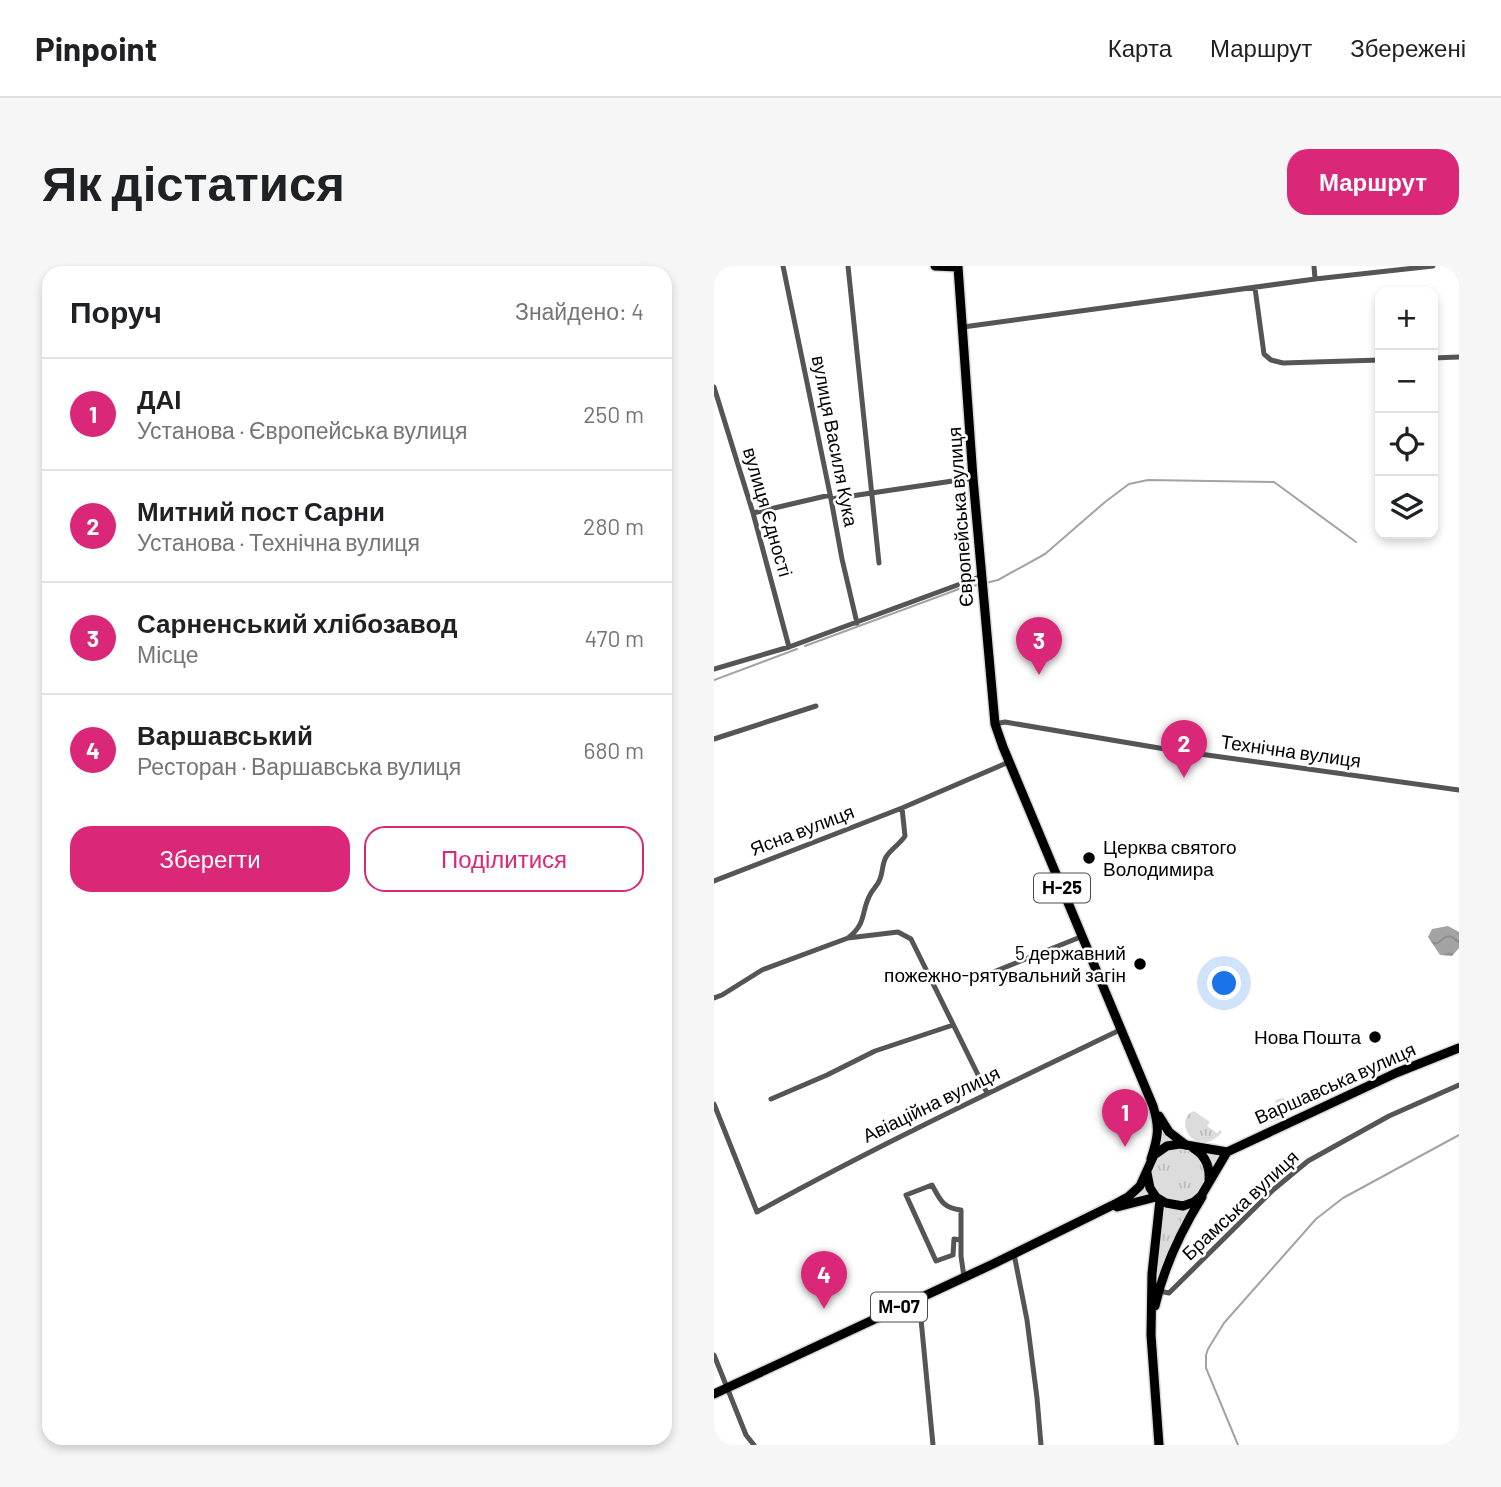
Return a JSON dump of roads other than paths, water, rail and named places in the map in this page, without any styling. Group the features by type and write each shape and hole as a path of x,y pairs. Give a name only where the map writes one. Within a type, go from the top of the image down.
{"main road":[{"name":"Н-25","path":"934,266 958,267"},
{"name":"Європейська вулиця","path":"958,267 995,724 1153,1106 1158,1137 1151,1160"},
{"name":"Варшавська вулиця","path":"1227,1152 1396,1073 1459,1048"},
{"name":"Європейська вулиця","path":"1153,1106 1169,1132 1189,1146"},
{"path":"1151,1160 1167,1146 1180,1144 1227,1152 1209,1180 1167,1263 1151,1335"},
{"name":"Н-25","path":"1189,1146 1200,1153 1208,1163 1209,1180"},
{"name":"М-07","path":"714,1394 1128,1198 1140,1186 1151,1160"},
{"path":"1147,1171 1148,1183 1158,1198 1166,1203 1180,1206 1194,1202 1205,1192"},
{"path":"1158,1198 1152,1274 1151,1335 1159,1445"},
{"name":"М-07","path":"1105,1210 1158,1198"}],"street":[{"name":"вулиця Василя Кука","path":"783,266 857,622"},
{"path":"848,266 879,563"},
{"path":"1314,266 1315,279"},
{"path":"962,327 1315,279 1433,266"},
{"path":"1255,288 1264,354 1271,360 1283,363 1375,360"},
{"path":"1438,358 1459,357"},
{"name":"вулиця Єдності","path":"714,387 789,647"},
{"path":"752,513 831,497 871,494 973,478"},
{"path":"716,667 789,647 982,581"},
{"path":"714,739 816,706"},
{"name":"Технічна вулиця","path":"995,724 1005,722 1171,751 1459,790"},
{"path":"848,938 857,930 862,920 871,893 881,878 887,856 905,836 902,808 1009,762"},
{"name":"Ясна вулиця","path":"714,881 902,808"},
{"path":"714,998 762,970 848,938 898,932 911,939 988,1093"},
{"path":"976,979 1083,936"},
{"path":"771,1099 874,1051 953,1025"},
{"name":"Авіаційна вулиця","path":"714,1104 757,1212 988,1093 1122,1029"},
{"name":"Брамська вулиця","path":"1159,1291 1168,1293 1273,1190 1308,1161 1390,1116 1459,1085"},
{"path":"960,1240 954,1239 953,1255 936,1261 906,1195 932,1185 943,1204 951,1209 961,1210 960,1240 964,1277"},
{"path":"1014,1254 1027,1320 1041,1445"},
{"path":"919,1297 933,1445"},
{"path":"714,1355 746,1435 754,1445"}],"water":[{"path":"1448,926 1459,932 1459,948 1452,956 1440,955 1428,937 1432,929"}],"waterway":[{"path":"986,583 998,580 1045,554 1129,484 1148,480 1274,482 1356,542"},
{"path":"805,646 959,589 977,585"},
{"path":"714,680 797,649"},
{"path":"1238,1445 1206,1368 1208,1349 1224,1323 1316,1219 1343,1198 1459,1135"}],"place":[{"name":"Сарненський хлібозавод","path":"1039,675"},
{"name":"Митний пост Сарни","path":"1184,778"},
{"name":"Церква святого Володимира","path":"1089,858"},
{"name":"5 державний пожежно-рятувальний загін","path":"1140,964"},
{"name":"Нова Пошта","path":"1375,1037"},
{"name":"ДАІ","path":"1125,1147"},
{"name":"Варшавський","path":"824,1309"}]}
